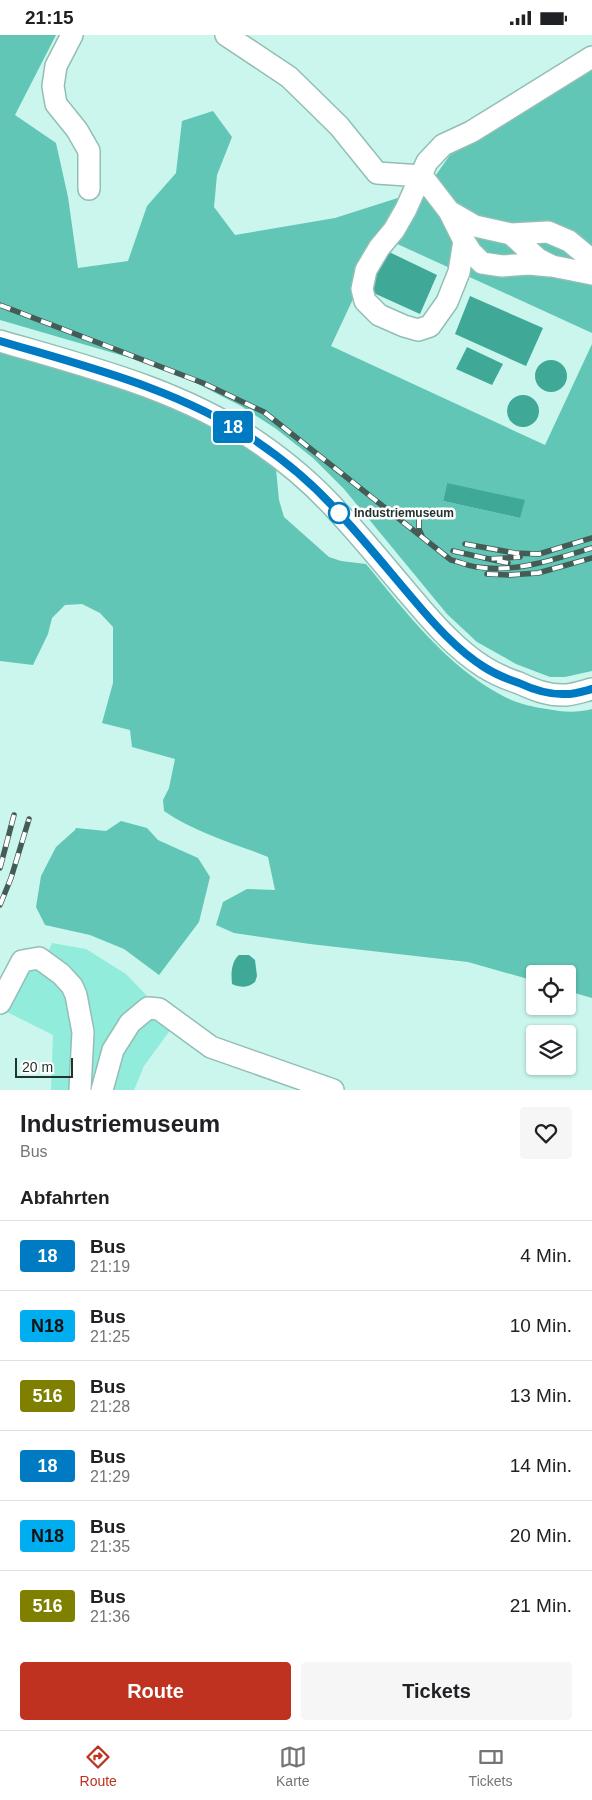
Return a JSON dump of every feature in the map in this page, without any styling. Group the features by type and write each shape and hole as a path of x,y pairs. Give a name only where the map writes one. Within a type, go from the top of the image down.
{"street":[{"path":"72,35 56,66 53,86 56,104 77,130 89,151 88,189"},
{"path":"226,35 289,77 339,126 377,173 422,176 449,211 471,252 482,263 502,266 529,264 552,266 592,274"},
{"path":"464,241 459,272 447,302 430,327 418,330 404,326 380,315 365,301 362,289 366,270 394,229 422,176 427,162 443,145 471,132 592,57"},
{"path":"449,211 475,226 510,234 548,232 569,241 592,260"},
{"path":"510,234 538,259 552,266"},
{"path":"0,341 86,366 152,388 181,399 231,425 304,477 340,514 433,622 464,652 485,667 533,689 549,694 567,695 592,689"},
{"path":"0,1003 22,961 39,958 61,974 72,986 76,995 83,1032 80,1090"},
{"path":"102,1090 113,1050 130,1023 148,1008 159,1009 211,1047 334,1090"}],"shaded area":[{"path":"0,35 56,35 15,115 56,143 68,197 78,268 128,261 147,206 176,173 182,121 213,111 232,137 217,175 214,207 235,235 335,218 426,189 450,155 496,130 592,69 592,333 382,237 331,346 545,445 592,344 592,671 565,677 550,677 516,664 477,642 447,614 344,489 313,458 275,428 241,406 194,382 141,361 0,320","holes":["447,483 520,518 443,501"]},
{"path":"385,250 437,275 420,314 367,290"},
{"path":"470,296 543,328 526,366 455,334"},
{"path":"467,347 503,364 492,385 456,369"},
{"path":"0,351 73,372 144,396 179,410 245,446 276,469 279,500 284,517 329,557 341,561 366,564 428,637 445,654 482,684 513,701 541,708 564,711 592,709 592,998 576,993 576,965 526,965 526,978 468,962 310,944 234,933 216,925 223,902 247,889 275,890 268,857 202,832 164,811 163,800 169,788 175,759 132,747 130,730 102,723 113,683 113,627 100,613 82,604 65,605 52,618 48,634 33,665 0,661"},
{"path":"551,360 557,361 562,365 566,370 566,382 562,387 557,391 551,392 545,391 540,387 536,382 535,376 536,370 540,365 545,361"},
{"path":"523,395 529,396 534,400 538,405 538,417 534,422 529,426 523,427 517,426 512,422 508,417 507,411 508,405 512,400 517,396"},
{"path":"447,483 525,500 520,518 443,501"},
{"path":"121,821 147,828 158,840 198,858 210,877 199,922 159,975 124,949 90,935 45,925 36,907 41,876 56,847 76,828 106,831"},
{"path":"52,943 86,949 126,974 147,996 124,1021 96,1090 88,1090 79,978 62,960 48,952"},
{"path":"239,955 249,955 255,960 257,976 255,982 241,987 232,984 233,965"},
{"path":"39,966 66,992 72,1031 70,1090 51,1090 53,1035 5,1011 27,968"},
{"path":"148,1017 174,1025 144,1066 134,1090 107,1090 120,1052"}],"railway":[{"path":"0,305 203,383 264,412 451,560 477,567 521,567 592,548"},
{"path":"419,517 419,529 423,538"},
{"path":"465,544 515,553 539,554 592,538"},
{"path":"453,551 489,559"},
{"path":"508,563 489,559 520,557"},
{"path":"487,574 538,573 592,558"},
{"path":"0,868 14,815"},
{"path":"0,905 11,878 29,819"}],"bus line":[{"name":"18","path":"0,341 86,366 152,388 181,399 231,425 304,477 340,514 433,622 464,652 485,667 510,680 549,694 567,695 592,689"}],"place":[{"name":"Industriemuseum","path":"339,513"}]}
